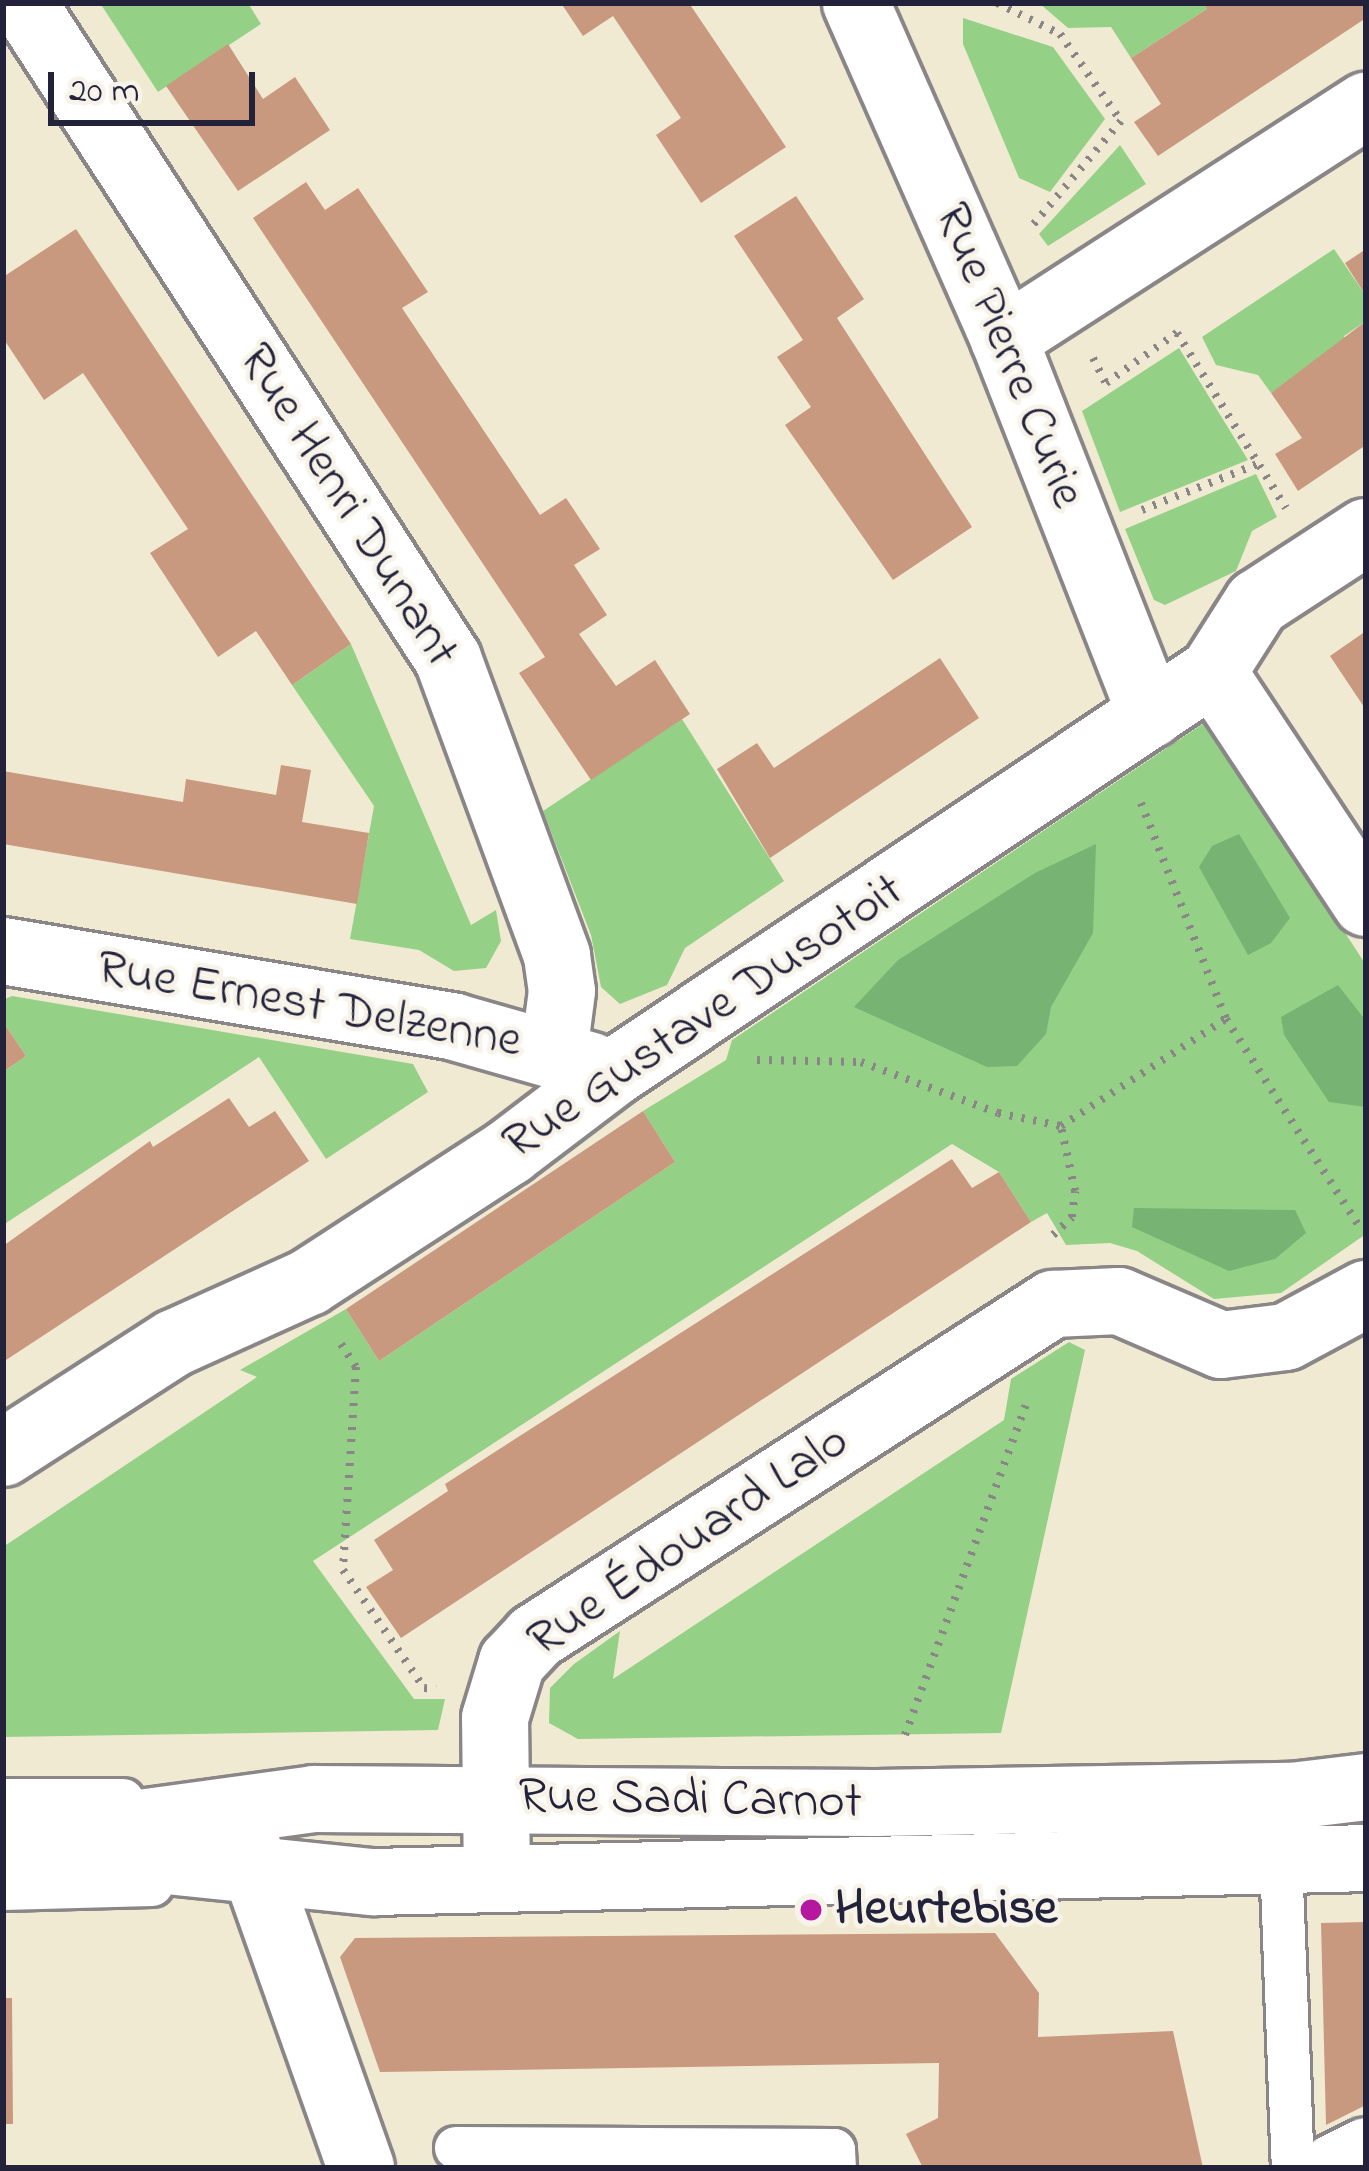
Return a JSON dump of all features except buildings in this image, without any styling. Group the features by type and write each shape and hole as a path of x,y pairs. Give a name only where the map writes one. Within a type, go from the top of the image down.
{"street":[{"name":"Rue Henri Dunant","path":"22,3 448,659 557,956 584,1063"},
{"name":"Rue Pierre Curie","path":"880,12 1004,339 1133,725"},
{"path":"1004,339 1366,106"},
{"name":"Rue Gustave Dusotoit","path":"3,1454 174,1342 303,1285 509,1152 584,1063 690,1027 1213,672 1257,603 1366,532"},
{"path":"1213,672 1366,903"},
{"name":"Rue Ernest Delzenne","path":"3,951 454,1027 584,1063"},
{"path":"1040,1289 1119,1301 1221,1345 1286,1336 1366,1294"},
{"name":"Rue Édouard Lalo","path":"496,1879 492,1768 500,1690 535,1637 1040,1289"},
{"name":"Rue Sadi Carnot","path":"7,1844 492,1768 1182,1799 1366,1787"},
{"path":"232,1806 361,2168"},
{"name":"Rue Sadi Carnot","path":"7,1844 257,1875 496,1879 1366,1858"},
{"path":"1333,2168 1366,2151"}],"lane":[{"path":"1281,1859 1293,2168"},
{"path":"456,2148 834,2150 835,2168"}],"path":[{"path":"997,3 1060,34 1121,121 1020,240"},
{"path":"1064,301 1106,383"},
{"path":"1088,395 1177,332 1293,519 1281,526"},
{"path":"1130,514 1260,463"},
{"path":"1133,725 1226,1019 1366,1238"},
{"path":"690,1027 726,1060 861,1062 998,1113 1061,1126 1226,1019"},
{"path":"898,1755 1024,1417 1038,1350 1040,1289 1072,1217 1075,1191 1061,1126"},
{"path":"303,1285 356,1366 344,1570 424,1688 460,1690 453,1737 492,1768"}],"green space":[{"path":"100,3 248,3 261,24 158,92"},
{"path":"1039,3 1203,3 1207,9 1131,58 1111,27 1068,28"},
{"path":"963,18 1053,47 1105,119 1050,192 1019,178 963,44"},
{"path":"1120,145 1146,184 1048,246 1039,234"},
{"path":"1334,249 1366,296 1366,321 1344,336 1347,343 1271,393 1258,375 1216,365 1202,337"},
{"path":"1179,348 1248,460 1120,512 1082,411"},
{"path":"1256,474 1277,517 1252,531 1236,571 1165,605 1154,600 1125,529"},
{"path":"351,644 471,925 496,910 501,941 486,968 454,971 419,950 350,939 374,806 292,685"},
{"path":"682,719 784,881 685,948 667,985 620,1004 601,987 591,935 543,811"},
{"path":"1207,721 1366,965 1366,1234 1281,1293 1214,1299 1137,1251 1110,1243 1066,1245 1047,1213 1031,1222 999,1172 952,1144 313,1561 414,1699 445,1699 438,1730 3,1737 3,1547 257,1377 240,1370 346,1309 379,1361 675,1162 643,1111 726,1060 732,1040"},
{"path":"1239,834 1290,918 1271,943 1248,955 1199,867 1212,846"},
{"path":"1096,844 1093,933 1051,1007 1046,1034 1017,1066 987,1067 854,1007 898,960 1035,873"},
{"path":"1338,985 1366,1021 1366,1107 1329,1102 1284,1035 1281,1017"},
{"path":"12,996 413,1064 428,1092 326,1159 259,1057 3,1225 3,1072 26,1056 3,1022 3,1000"},
{"path":"1134,1208 1295,1210 1306,1233 1275,1259 1229,1271 1132,1227"},
{"path":"1069,1342 1085,1350 1001,1733 578,1739 549,1723 550,1688 574,1664 620,1631 613,1679 1004,1420 1011,1379"}],"place":[{"name":"Heurtebise","path":"811,1910"}]}
